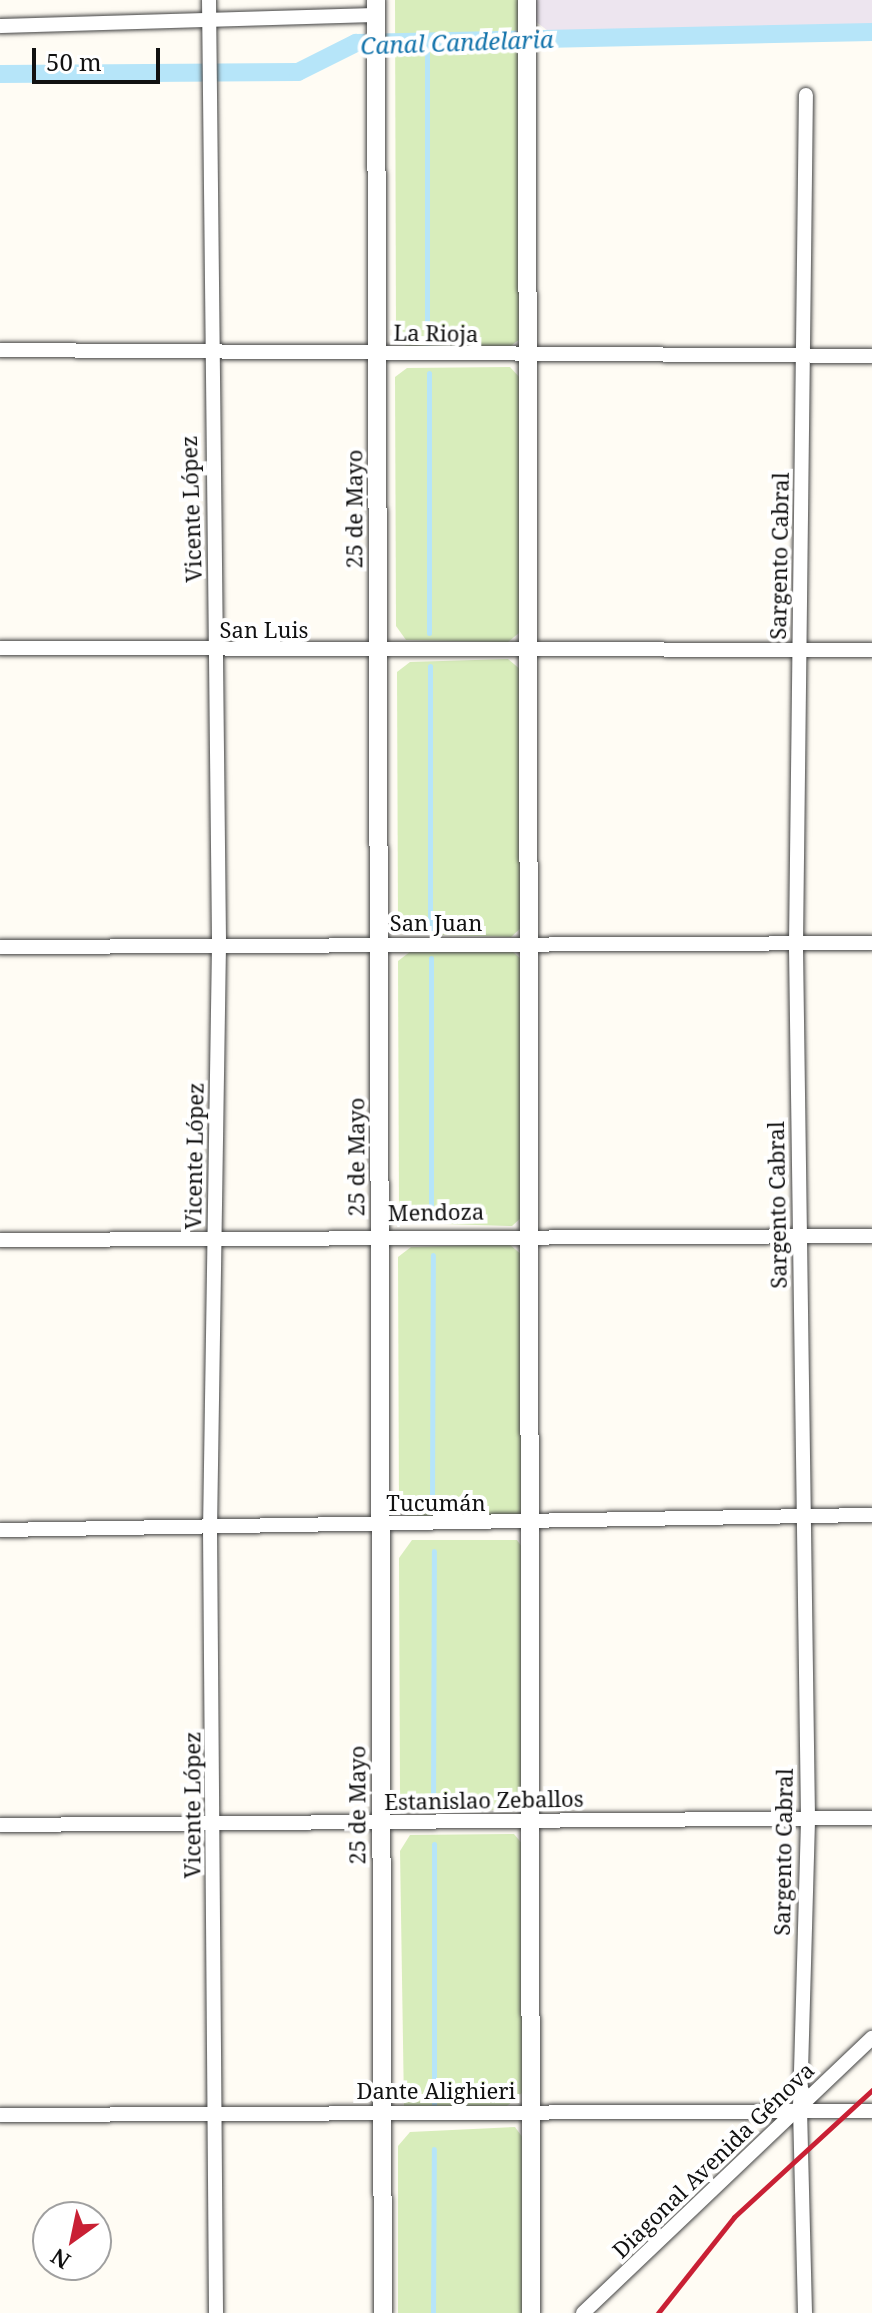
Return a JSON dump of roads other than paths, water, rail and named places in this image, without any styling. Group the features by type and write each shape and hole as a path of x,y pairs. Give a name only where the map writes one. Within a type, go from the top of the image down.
{"street":[{"name":"Vicente López","path":"209,0 209,352 217,652 219,945 210,1529 216,2313"},
{"path":"527,8 531,2313"},
{"path":"0,26 376,13"},
{"name":"25 de Mayo","path":"376,13 383,2313"},
{"name":"Sargento Cabral","path":"805,2313 800,2107 808,1818 801,1514 796,944 806,95"},
{"name":"La Rioja","path":"0,350 872,356"},
{"name":"San Luis","path":"0,648 217,652 528,647 872,650"},
{"name":"San Juan","path":"0,947 872,943"},
{"name":"Mendoza","path":"0,1240 529,1233 872,1236"},
{"name":"Tucumán","path":"0,1530 530,1525 801,1514 872,1515"},
{"name":"Estanislao Zeballos","path":"0,1825 872,1818"},
{"name":"Diagonal Avenida Génova","path":"583,2313 872,2038"},
{"name":"Dante Alighieri","path":"0,2115 531,2113 800,2107 872,2111"}],"waterway":[{"name":"Canal Candelaria","path":"0,74 298,72 356,43 872,32"},
{"path":"427,41 427,343"},
{"path":"429,373 429,633"},
{"path":"430,666 430,929"},
{"path":"431,958 431,1220"},
{"path":"432,1511 433,1255"},
{"path":"433,1808 434,1551"},
{"path":"434,1844 434,2105"},
{"path":"433,2313 434,2149"}],"railway":[{"path":"658,2313 734,2217 872,2090"}]}
